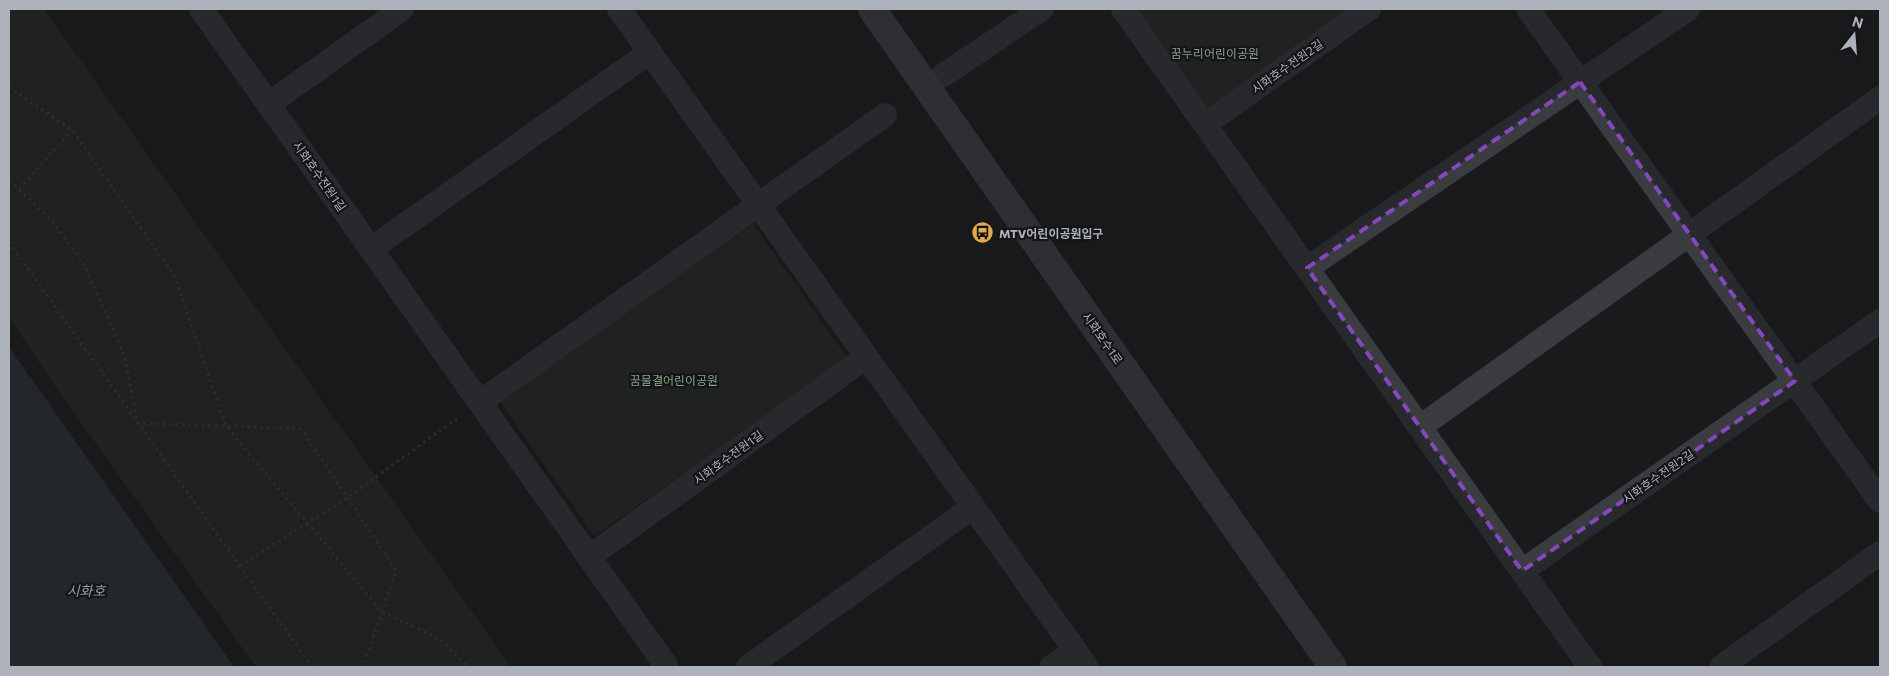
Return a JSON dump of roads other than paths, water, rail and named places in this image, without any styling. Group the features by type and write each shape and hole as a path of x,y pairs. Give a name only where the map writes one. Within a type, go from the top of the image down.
{"main road":[{"name":"시화호수1로","path":"872,9 1333,667"}],"street":[{"name":"시화호수전원1길","path":"201,9 667,667"},
{"path":"269,104 402,9"},
{"path":"619,9 1081,659 1051,667"},
{"path":"942,76 1042,9"},
{"path":"1123,9 1590,667"},
{"name":"시화호수전원2길","path":"1205,124 1369,9"},
{"path":"1528,9 1880,501"},
{"path":"1307,268 1688,9"},
{"path":"371,249 650,52"},
{"path":"1420,427 1880,98"},
{"path":"480,402 885,115"},
{"name":"시화호수전원2길","path":"1522,571 1880,321"},
{"name":"시화호수전원1길","path":"589,557 866,357"},
{"path":"748,667 973,507"},
{"path":"1721,667 1880,553"}],"water":[{"name":"시화호","path":"9,347 234,667 9,667"}],"place":[{"name":"MTV어린이공원입구","path":"983,233"}],"park label":[{"name":"꿈누리어린이공원","path":"1215,53"},
{"name":"꿈물결어린이공원","path":"674,380"}]}
